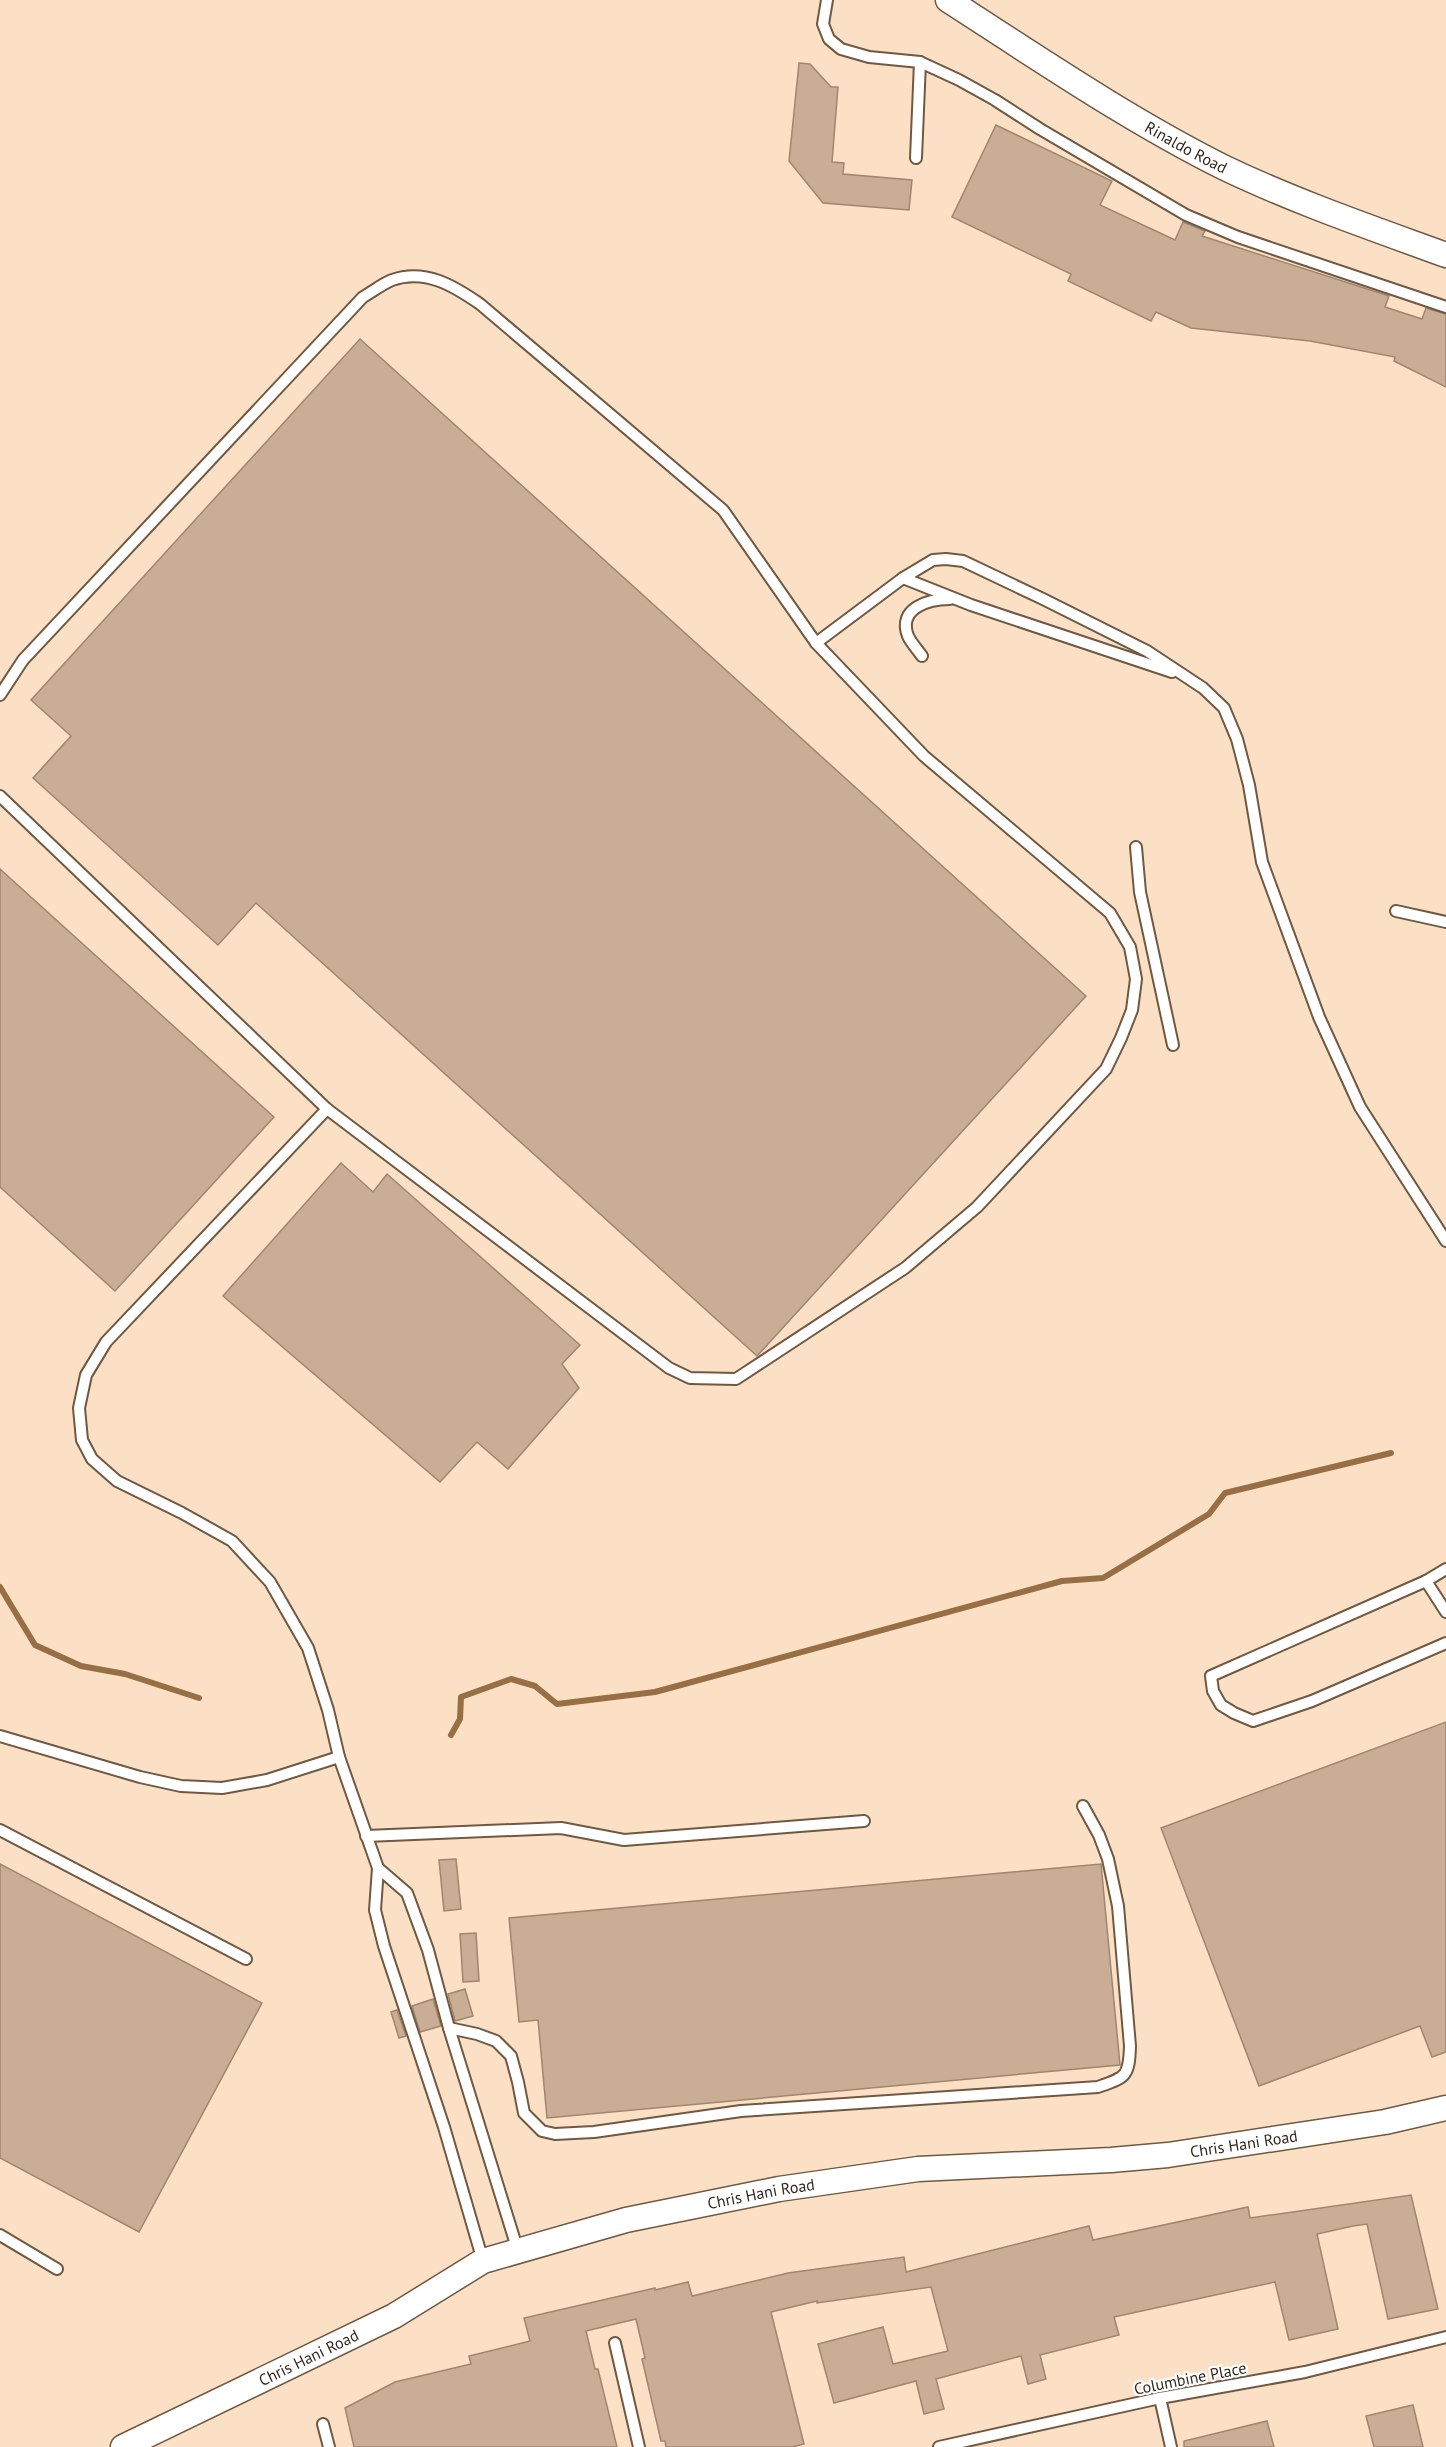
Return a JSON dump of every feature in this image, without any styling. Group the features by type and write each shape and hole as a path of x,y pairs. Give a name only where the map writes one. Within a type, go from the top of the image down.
{"street":[{"name":"Rinaldo Road","path":"948,0 1108,101 1224,167 1321,209 1446,255"},
{"name":"Chris Hani Road","path":"123,2447 394,2316 483,2261 626,2220 779,2188 918,2169 1111,2160 1168,2155 1385,2122 1446,2108"}],"lane":[{"path":"827,0 823,24 829,39 841,49 869,57 920,63 959,80 995,100 1186,215 1238,237 1446,307"},
{"path":"916,158 920,63"},
{"path":"0,695 23,660 363,297 393,280 423,276 452,285 480,304 723,510 816,643 924,756 1110,913 1130,947 1136,979 1132,1010 1106,1069 977,1207 905,1268 736,1379 690,1378 669,1368 327,1109 0,796"},
{"path":"816,643 903,578 933,560 963,561 1147,651 1189,678 1224,708 1237,739 1249,785 1262,862 1288,937 1337,1057 1360,1107 1446,1241"},
{"path":"903,578 1189,678"},
{"path":"922,656 908,636 906,623 908,615 919,604 932,599 955,598"},
{"path":"1136,847 1140,892 1173,1046"},
{"path":"1396,911 1446,921"},
{"path":"327,1109 106,1341 86,1375 79,1408 82,1440 92,1460 117,1481 182,1513 231,1541 270,1582 308,1648 328,1710 339,1757 378,1868 375,1910 384,1946 444,2127 483,2261"},
{"path":"1446,1569 1426,1581 1211,1676 1213,1691 1221,1705 1253,1721 1312,1701 1446,1643"},
{"path":"1426,1581 1446,1612"},
{"path":"0,1736 140,1777 181,1786 222,1788 267,1780 339,1757"},
{"path":"449,2028 496,2041 511,2056 524,2113 542,2131 555,2134 594,2132 741,2111 1098,2087 1122,2079 1129,2066 1130,2046 1118,1906 1108,1859 1099,1835 1083,1806"},
{"path":"366,1836 561,1828 624,1840 864,1821"},
{"path":"0,1830 246,1959"},
{"path":"378,1868 407,1893 429,1950 449,2028 518,2251"},
{"path":"0,2235 57,2269"},
{"name":"Columbine Place","path":"939,2447 1160,2398 1305,2372 1446,2337"},
{"path":"615,2343 639,2447"},
{"path":"1160,2398 1171,2447"},
{"path":"323,2424 329,2447"}],"building":[{"path":"799,63 810,64 831,87 838,87 832,162 844,163 843,174 912,180 909,210 823,203 789,161"},
{"path":"996,125 1112,181 1100,205 1175,240 1183,222 1205,231 1202,236 1389,296 1385,307 1422,319 1426,308 1446,314 1446,387 1394,361 1395,357 1310,341 1191,328 1156,312 1151,321 1068,281 1071,274 952,217"},
{"path":"360,339 1086,996 757,1356 256,903 218,945 33,778 71,736 31,700"},
{"path":"0,869 274,1117 115,1291 0,1187"},
{"path":"341,1163 373,1192 387,1174 580,1345 562,1364 579,1388 508,1469 477,1442 440,1482 223,1296"},
{"path":"1446,1722 1446,2052 1432,2057 1420,2026 1259,2086 1161,1828"},
{"path":"456,1859 461,1909 444,1911 439,1860"},
{"path":"0,1864 262,2003 139,2232 0,2158"},
{"path":"1101,1864 1120,2065 547,2118 538,2020 519,2022 509,1918"},
{"path":"476,1933 479,1981 463,1982 460,1934"},
{"path":"465,1989 473,2016 455,2021 448,1994"},
{"path":"433,1999 441,2026 420,2032 412,2006"},
{"path":"397,2010 406,2036 399,2038 391,2012"},
{"path":"1411,2195 1438,2309 1388,2319 1367,2224 1353,2226 1317,2234 1338,2329 1289,2340 1275,2282 1114,2317 1119,2335 1040,2355 1046,2379 1028,2384 1021,2356 936,2379 944,2409 924,2414 916,2381 834,2403 818,2344 883,2327 893,2364 948,2351 931,2287 817,2303 817,2301 771,2312 804,2444 792,2447 666,2447 665,2441 661,2441 642,2359 645,2358 636,2319 586,2331 617,2447 354,2447 345,2408 395,2382 471,2364 469,2356 530,2341 524,2318 655,2288 655,2290 688,2282 692,2296 788,2273 904,2257 906,2272 1089,2226 1093,2240 1248,2207 1250,2218"},
{"path":"1413,2405 1423,2447 1374,2447 1366,2416"},
{"path":"1267,2421 1274,2447 1184,2447 1184,2441"}],"waterway":[{"path":"451,1735 460,1719 461,1697 511,1679 535,1686 557,1704 655,1692 1062,1581 1103,1578 1209,1514 1225,1493 1391,1453"},
{"path":"0,1587 35,1645 81,1666 125,1674 199,1698"}]}
